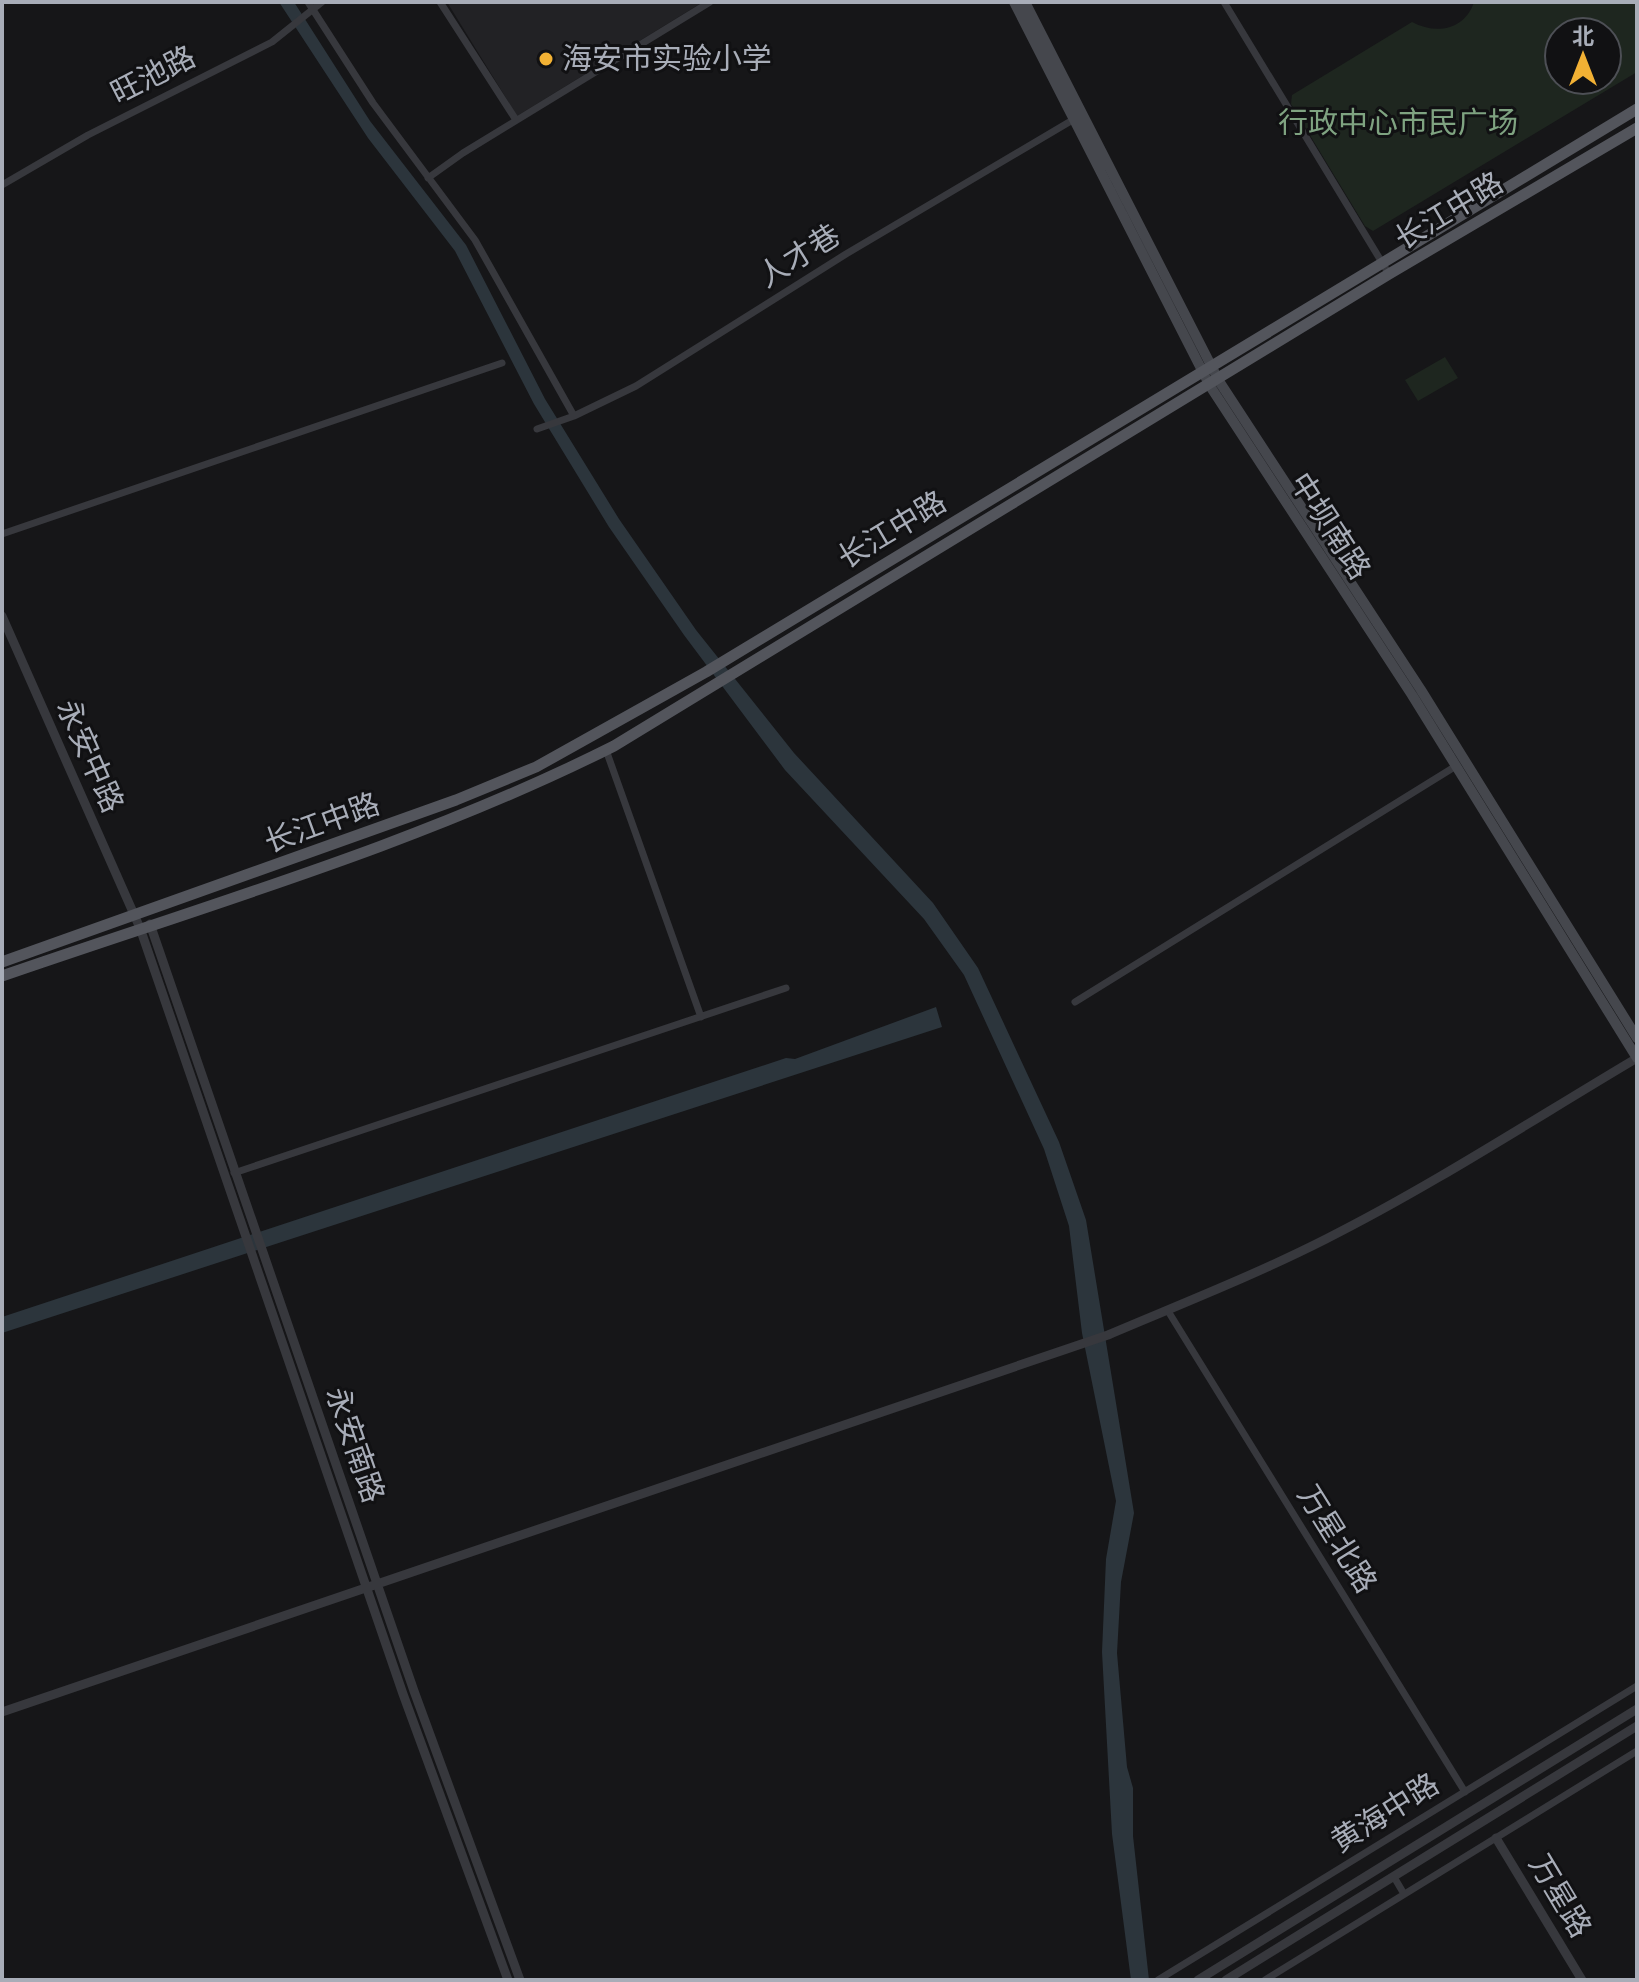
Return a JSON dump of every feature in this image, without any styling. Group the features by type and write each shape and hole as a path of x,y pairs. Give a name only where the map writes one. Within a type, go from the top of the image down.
{"main road":[{"name":"中坝南路","path":"1014,2 1207,370 1637,1058"},
{"name":"中坝南路","path":"1025,2 1207,370"},
{"name":"长江中路","path":"2,962 456,800 536,767 706,672 1637,109"},
{"name":"长江中路","path":"2,976 462,816 544,782 606,750 1215,383 1389,274 1637,128"},
{"name":"中坝南路","path":"1215,383 1421,690 1637,1038"}],"street":[{"name":"旺池路","path":"2,185 88,135 272,42 311,6 322,2"},
{"path":"440,2 516,120"},
{"path":"428,178 516,120 710,2"},
{"path":"1224,2 1389,274"},
{"path":"311,6 373,103 475,240 571,417"},
{"name":"人才巷","path":"539,428 571,417 636,386 846,254 1081,115"},
{"path":"2,534 502,363"},
{"name":"永安中路","path":"2,616 134,915 145,926"},
{"path":"606,750 701,1017"},
{"path":"1075,1002 1456,766"},
{"name":"永安南路","path":"145,926 235,1173 250,1232 366,1586 508,1980"},
{"name":"永安南路","path":"145,926 224,1176 250,1232"},
{"path":"224,1176 786,988"},
{"path":"2,1712 1080,1345 1168,1311 1241,1280 1391,1204 1637,1058"},
{"name":"永安南路","path":"257,1254 520,1980"},
{"name":"万星北路","path":"1168,1311 1465,1792"},
{"name":"黄海中路","path":"1159,1980 1637,1686"},
{"name":"黄海中路","path":"1198,1980 1637,1709"},
{"name":"黄海中路","path":"1226,1980 1637,1726"},
{"path":"1265,1980 1637,1751"},
{"name":"万星路","path":"1496,1838 1582,1980"},
{"path":"1374,1848 1383,1865"},
{"path":"1394,1877 1404,1894"},
{"path":"1213,1947 1223,1965"}],"shaded area":[{"path":"279,2 294,2 370,121 466,245 545,399 619,519 696,630 794,753 933,903 978,968 1059,1142 1086,1220 1134,1513 1121,1582 1117,1653 1127,1767 1133,1788 1133,1836 1149,1980 1131,1980 1112,1834 1102,1652 1106,1559 1116,1501 1082,1333 1069,1226 1044,1149 964,975 924,919 785,770 684,635 609,527 534,404 455,251 368,138"},
{"name":"海安市实验小学","path":"447,2 703,2 517,116"},
{"path":"936,1007 942,1027 2,1333 2,1317 786,1058 795,1059"}],"green space":[{"name":"行政中心市民广场","path":"1474,2 1637,2 1637,72 1623,80 1623,16 1543,16 1543,96 1597,96 1373,231 1365,226 1291,104 1292,95 1412,22 1440,29 1464,19"},
{"path":"1445,357 1458,378 1418,401 1405,380"}],"place":[{"name":"海安市实验小学","path":"546,59"}]}
